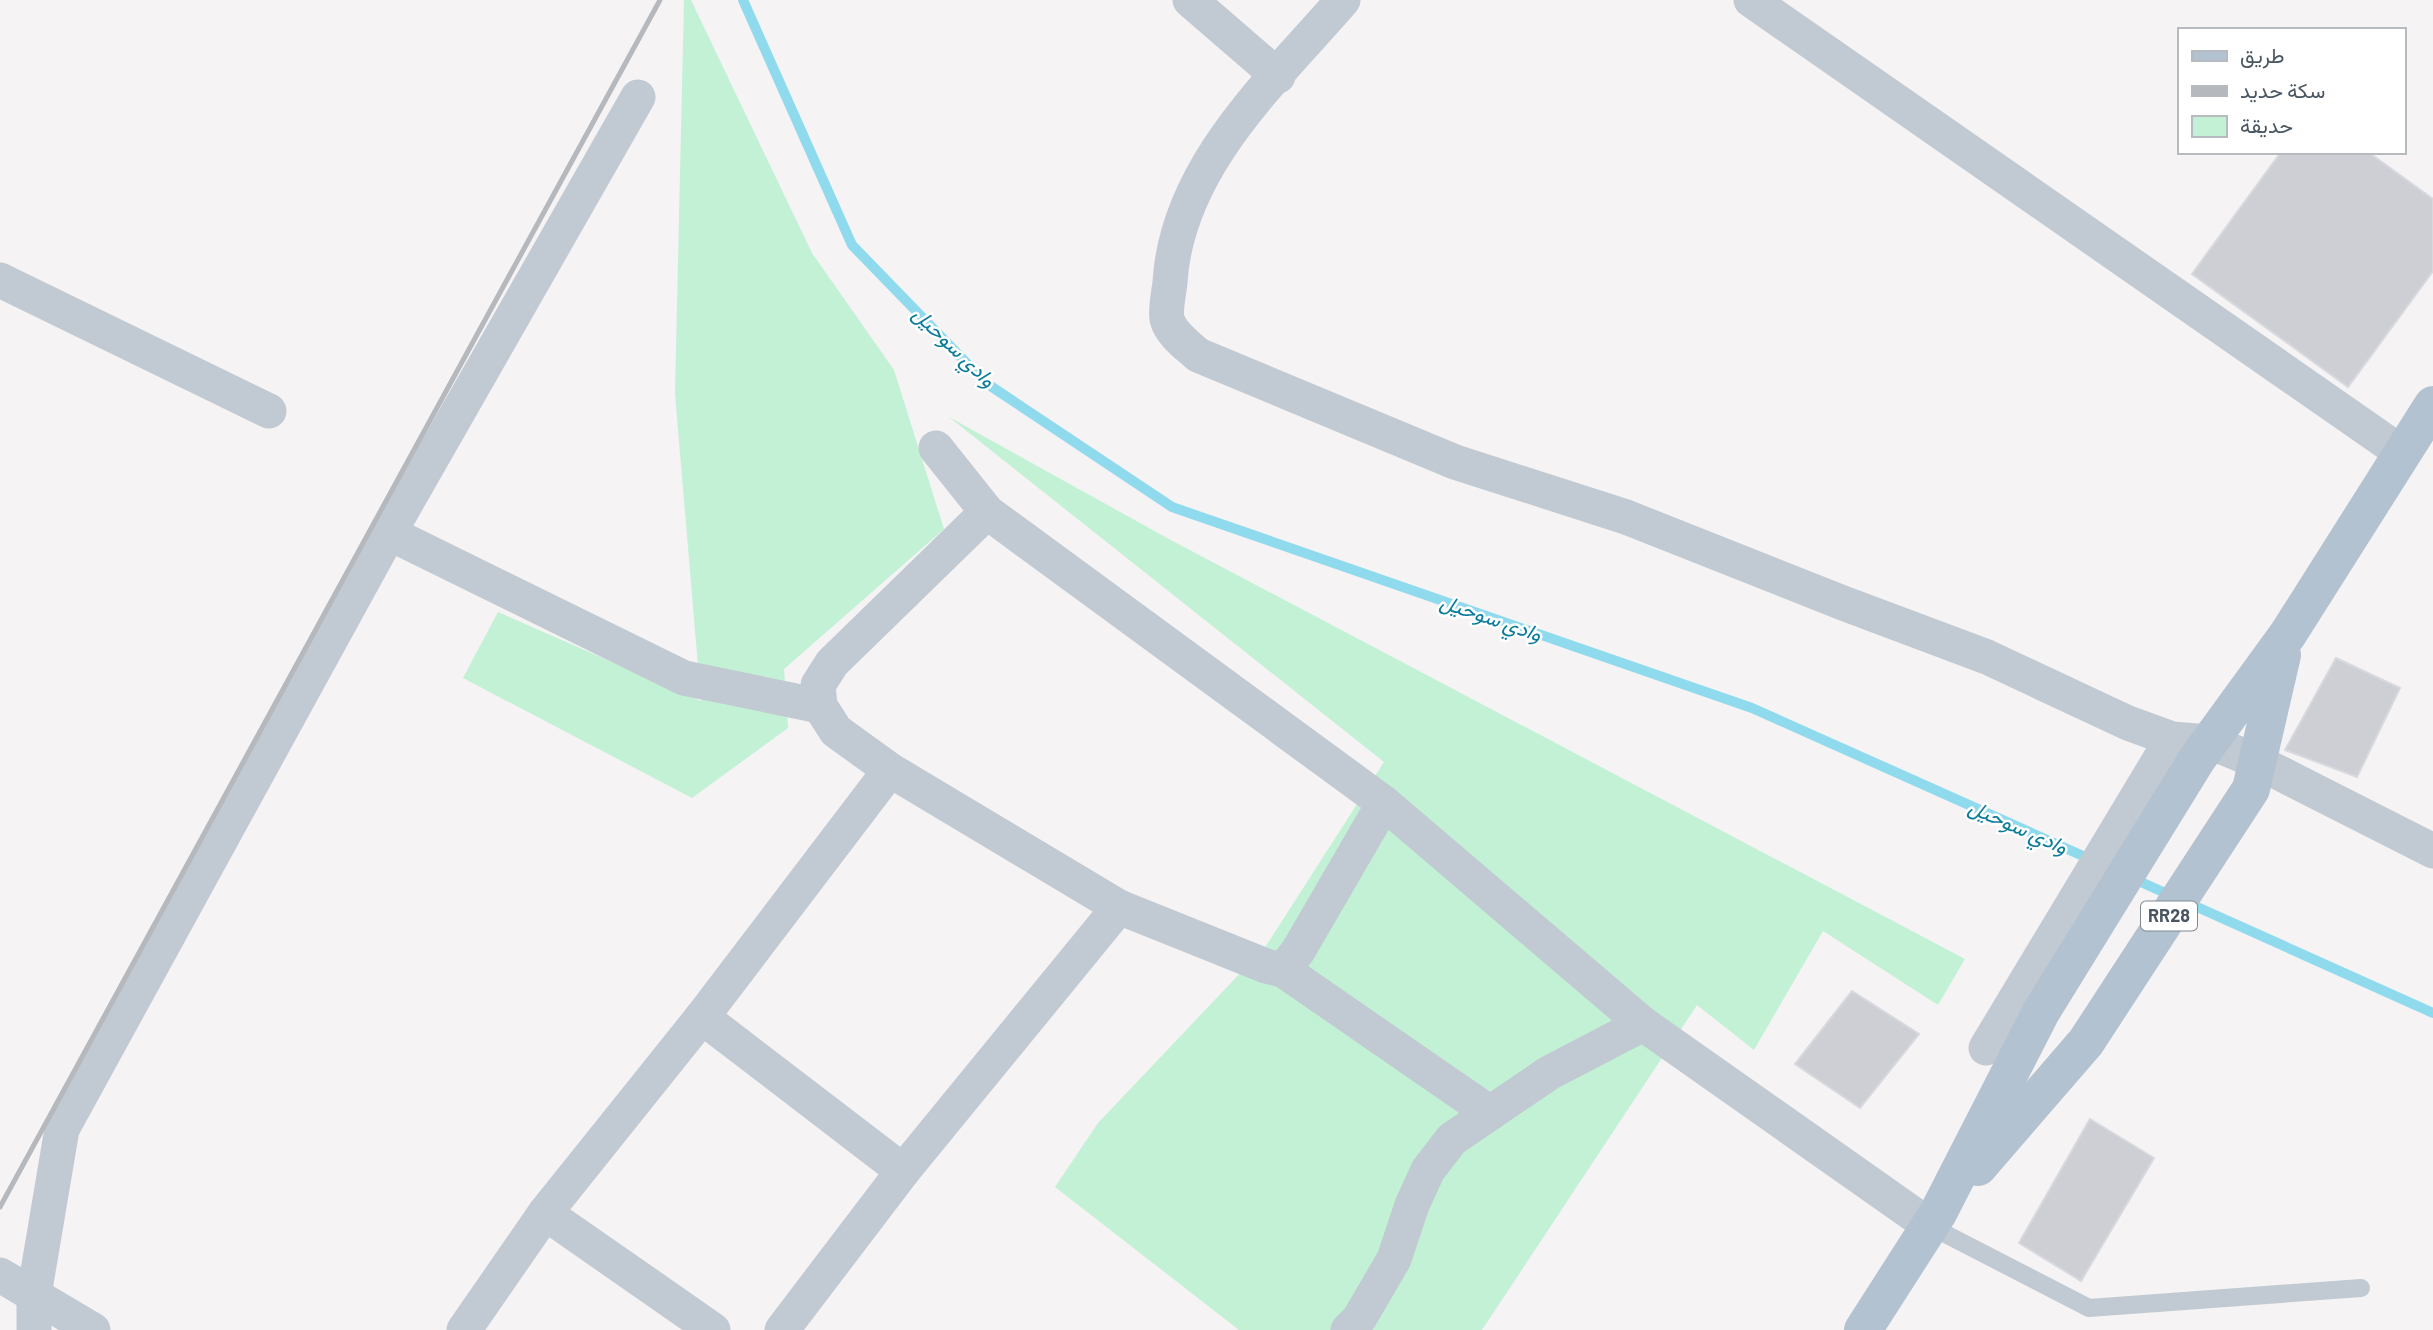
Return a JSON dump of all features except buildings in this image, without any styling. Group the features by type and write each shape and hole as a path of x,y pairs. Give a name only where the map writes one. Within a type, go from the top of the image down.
{"main road":[{"name":"RR28","path":"1863,1330 1934,1220 2041,1012 2184,751 2288,634 2433,405"},
{"name":"RR28","path":"1934,1220 2087,1042 2253,775 2288,634"}],"street":[{"path":"1190,0 1278,76"},
{"path":"1343,0 1213,156 1181,223 1172,258 1167,318 1177,336 1198,355 1455,462 1626,517 1987,657 2184,751 2253,775 2433,851"},
{"path":"1751,0 2402,453"},
{"path":"34,1330 34,1295 62,1129 389,533 638,97"},
{"path":"0,280 270,411"},
{"path":"936,448 987,512 1384,803 1643,1024 1934,1220"},
{"path":"987,512 832,663 818,685 820,706 836,731 890,770 1119,907 1266,966 1283,970 1490,1113"},
{"path":"389,533 684,678 820,706"},
{"path":"1986,1048 2184,751"},
{"path":"464,1330 545,1213 702,1017 890,770"},
{"path":"1283,970 1298,951 1384,803"},
{"path":"782,1330 903,1171 1119,907"},
{"path":"702,1017 903,1171"},
{"path":"1348,1330 1359,1319 1394,1259 1427,1170 1452,1139 1549,1073 1643,1024"},
{"path":"545,1213 713,1330"},
{"path":"0,1275 93,1330"}],"lane":[{"path":"1934,1220 2089,1308 2361,1288"}],"green space":[{"path":"684,0 691,0 812,253 894,370 944,529 784,669 788,728 692,798 463,678 498,612 701,701 675,394"},
{"path":"949,417 1167,538 1965,959 1938,1005 1823,931 1754,1050 1697,1005 1482,1330 1239,1330 1055,1187 1098,1123 1266,946 1384,762"}],"waterway":[{"name":"وادي سوحيل","path":"743,0 852,245 986,383 1172,507 1752,708 2092,860"},
{"name":"وادي سوحيل","path":"2132,878 2172,896"},
{"name":"وادي سوحيل","path":"2186,902 2433,1013"}],"railway":[{"path":"0,1207 660,0"}]}
